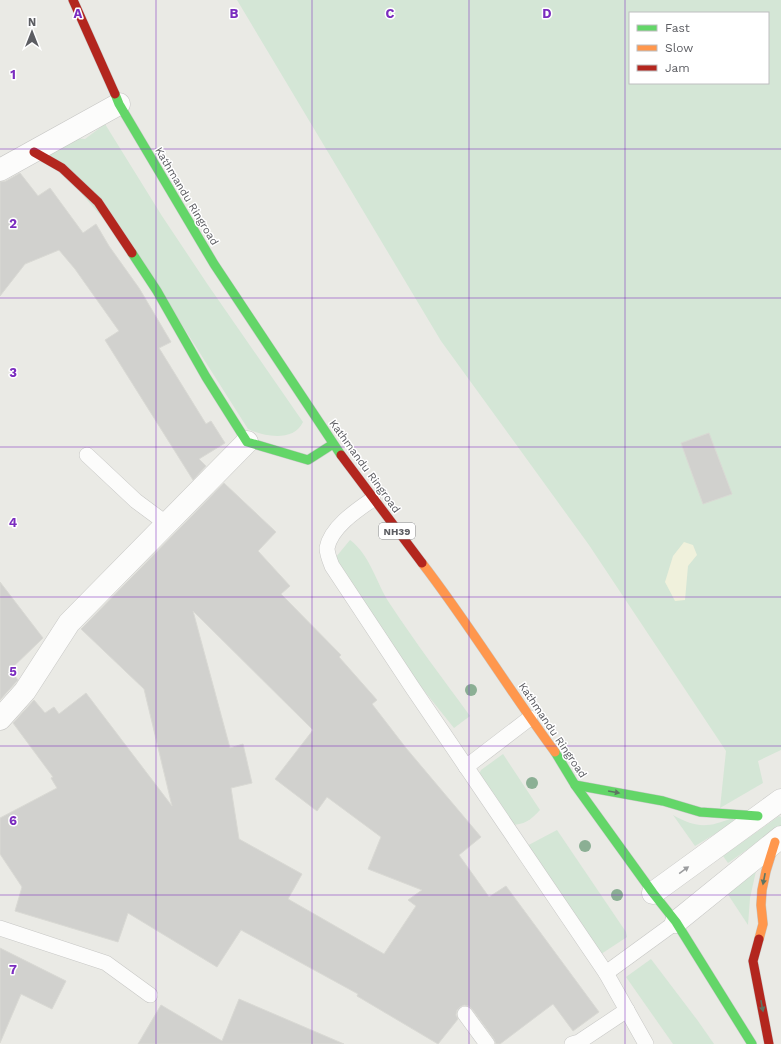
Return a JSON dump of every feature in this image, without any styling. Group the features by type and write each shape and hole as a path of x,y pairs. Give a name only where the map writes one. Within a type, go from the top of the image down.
{"main road":[{"name":"Kathmandu Ringroad","path":"73,0 119,104 214,264 333,444 447,596 530,718 556,753 575,785 653,893 676,922 752,1044"},
{"path":"34,152 62,168 98,202 158,291 206,377 247,442 308,460 333,444"},
{"path":"575,785 663,801 700,812 758,816"},
{"path":"769,1044 753,961 763,924 761,905 762,890 766,871 778,839"}],"street":[{"path":"0,170 119,104"},
{"path":"0,719 24,691 70,624 247,442"},
{"path":"653,893 781,800"},
{"path":"676,922 778,839"}],"lane":[{"path":"87,455 136,502 167,524"},
{"path":"373,499 351,514 331,537 327,550 332,566 412,687 606,973 646,1044"},
{"path":"466,767 530,718"},
{"path":"606,973 676,922"},
{"path":"0,928 106,963 150,995"},
{"path":"576,1043 627,1010"},
{"path":"464,1014 488,1044"}],"shaded area":[{"path":"237,0 781,0 781,750 758,761 763,783 720,808 726,751 589,545 441,341"},
{"path":"105,124 162,216 303,422 293,433 270,436 248,429 146,268 43,149 73,138 85,139"},
{"path":"350,540 363,554 385,596 470,716 454,728 349,597 336,557"},
{"path":"503,754 540,810 533,817 523,823 510,825 478,777 481,770"},
{"path":"673,815 689,822 702,825 716,824 732,818 735,822 695,846"},
{"path":"779,816 781,817 781,826 728,863 723,856"},
{"path":"557,830 626,932 627,937 595,958 521,849"},
{"path":"756,871 750,898 748,925 727,893"},
{"path":"651,959 714,1044 673,1044 626,977"}],"sand":[{"path":"684,542 693,545 697,555 688,566 685,600 675,601 665,582 673,556"}],"building":[{"path":"20,173 38,196 50,188 83,233 96,224 109,246 139,288 171,342 159,348 206,424 211,421 225,443 199,459 206,466 193,480 105,340 119,331 75,269 59,250 25,264 0,296 0,182 6,181"},
{"path":"709,433 732,494 703,504 681,443"},
{"path":"224,483 276,532 258,551 290,586 281,594 341,655 339,657 377,700 372,704 406,748 481,837 459,855 489,897 506,886 599,1012 573,1031 553,1004 500,1044 496,1044 472,1009 469,1006 464,1005 457,1010 456,1015 458,1019 438,1044 357,996 358,994 241,930 217,967 128,913 118,942 15,911 22,887 0,854 0,818 57,788 51,778 53,777 13,723 34,700 45,713 54,707 59,714 86,693 172,806 144,689 81,629","holes":["193,611 313,730 275,779 317,811 327,797 381,837 368,869 422,890 408,900 416,906 384,954 288,899 302,874 239,839 231,788 252,783 243,744 230,748"]},
{"path":"0,582 43,638 10,670 18,680 0,700"},
{"path":"0,948 66,981 52,1009 21,994 0,1043"},
{"path":"239,999 344,1044 138,1044 161,1005 222,1041"}],"traffic: fast":[{"path":"115,94 119,104 214,264 341,455"},
{"path":"132,253 157,291 206,377 247,442 308,460 333,444"},
{"path":"555,752 575,785 653,893 676,922 752,1044"},
{"path":"575,785 663,801 700,812 758,816"}],"traffic: slow":[{"path":"422,563 555,752"},
{"path":"759,939 763,924 761,905 762,890 775,842"}],"traffic: jam":[{"path":"73,0 115,94"},
{"path":"34,152 62,168 98,202 132,253"},
{"path":"341,455 422,563"},
{"path":"759,939 753,961 769,1044"}]}
